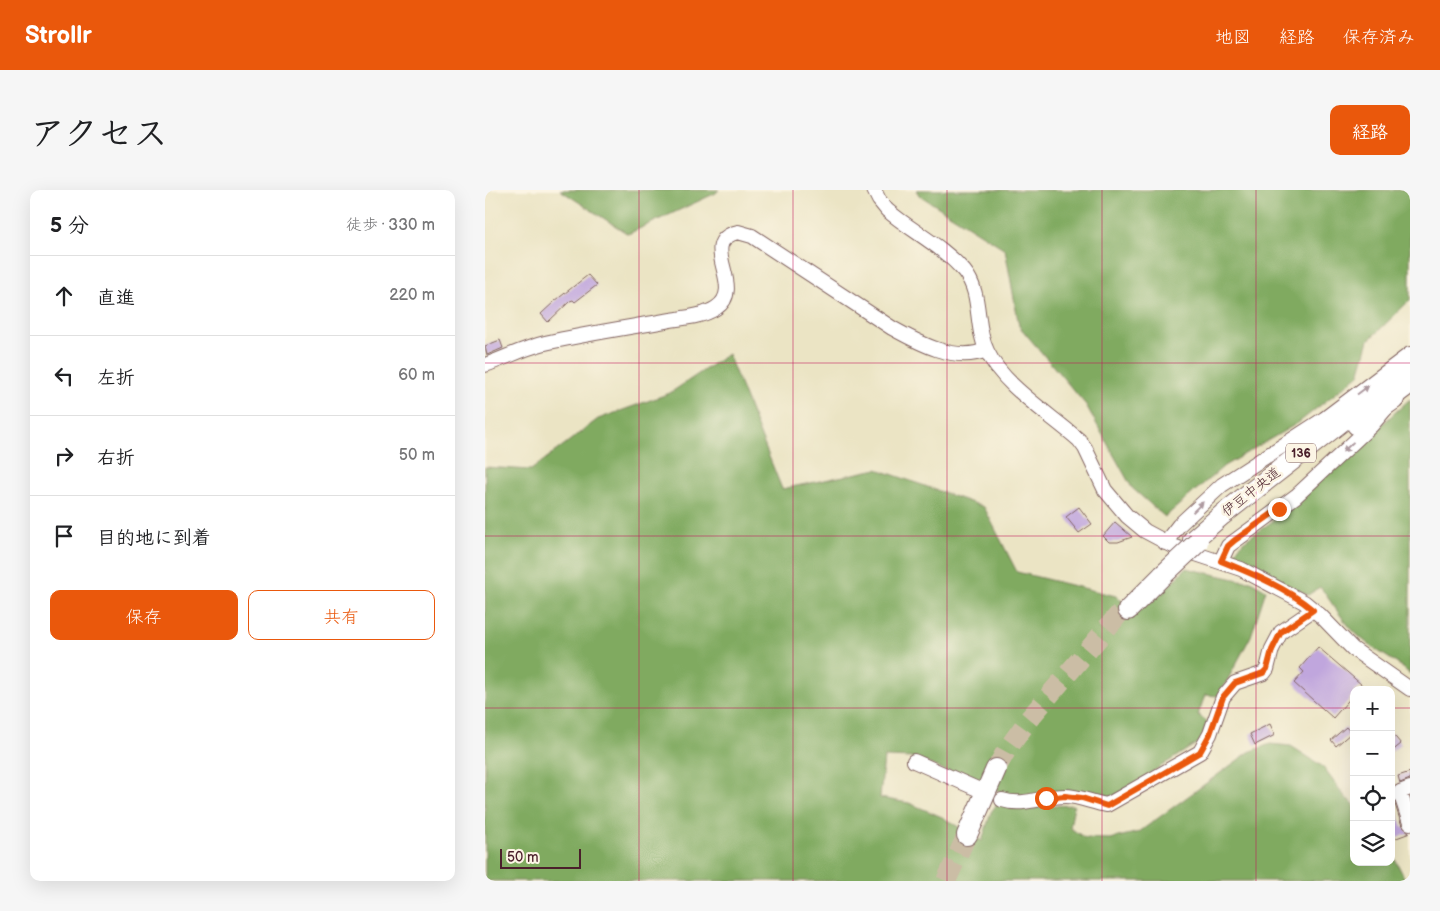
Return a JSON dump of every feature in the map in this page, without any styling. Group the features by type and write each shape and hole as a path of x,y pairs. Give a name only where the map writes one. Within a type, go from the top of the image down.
{"highway":[{"name":"伊豆中央道","path":"1126,608 1197,538 1410,368"},
{"name":"伊豆中央道","path":"1197,538 1410,374"},
{"path":"1262,489 1306,462 1394,400"},
{"path":"1197,538 1222,507 1324,419"},
{"path":"970,836 999,770"}],"street":[{"path":"874,190 887,210 952,259 965,272 972,283 977,298 981,333 986,350 994,364 1008,381 1079,440 1085,448 1105,490 1135,523 1165,543 1241,569 1304,602 1353,649 1410,689"},
{"path":"485,365 535,345 676,319 715,309 721,304 727,292 726,277 719,259 720,248 723,241 732,233 738,232 752,236 908,337 960,355 976,354 986,350"},
{"path":"1165,543 1179,525 1222,485 1324,419 1410,354"},
{"path":"1221,561 1228,546 1302,490 1371,426 1394,400 1410,387"},
{"path":"1002,800 1023,803 1065,796 1082,798 1107,806 1200,752 1210,734 1223,697 1235,683 1263,673 1267,669 1276,639 1281,632 1313,610"},
{"path":"914,761 982,791"},
{"path":"1410,788 1400,792 1410,823"}],"green space":[{"path":"560,190 719,190 628,234"},
{"path":"916,190 1410,190 1410,300 1369,340 1359,375 1298,423 1224,466 1165,517 1132,488 1086,405 1019,326 1005,249 919,195"},
{"path":"728,354 782,489 877,469 984,507 1017,572 1116,596 1136,612 1156,598 1186,568 1251,581 1266,590 1251,636 1219,696 1205,695 1198,715 1207,721 1202,740 1104,803 1064,793 1012,796 913,758 884,757 880,798 909,803 942,817 982,841 991,812 997,804 1018,807 1074,805 1070,828 1085,838 1110,839 1139,832 1249,752 1270,744 1291,746 1322,766 1350,801 1350,866 1395,866 1395,859 1406,881 485,881 485,467 531,470 598,419 670,393"},
{"path":"1410,399 1410,674 1368,644 1356,633 1320,587 1308,595 1237,559 1235,552 1243,542 1284,513"}],"building":[{"path":"588,275 597,285 575,302 573,300 570,301 548,322 541,314"},
{"path":"500,340 503,348 487,355 485,346"},
{"path":"1079,507 1092,524 1079,533 1066,517"},
{"path":"1115,522 1132,537 1118,542 1109,542 1103,536"},
{"path":"1318,647 1362,685 1350,686 1350,699 1333,718 1294,683 1304,672 1300,668"},
{"path":"1270,724 1275,735 1255,745 1250,734"},
{"path":"1346,727 1350,732 1336,746 1331,740"},
{"path":"1395,737 1401,744 1395,749"},
{"path":"1410,772 1410,779 1400,783 1398,776"},
{"path":"1395,804 1402,826 1410,833 1395,839"}],"tunnel":[{"path":"996,769 1006,751 1029,719 1125,607"},
{"path":"946,881 967,835"}],"route":[{"path":"1046,798 1065,796 1082,798 1107,806 1143,786 1200,752 1210,734 1223,697 1235,683 1263,673 1267,669 1276,639 1281,632 1313,610 1304,602 1272,584 1221,561 1228,546 1279,509"}]}
